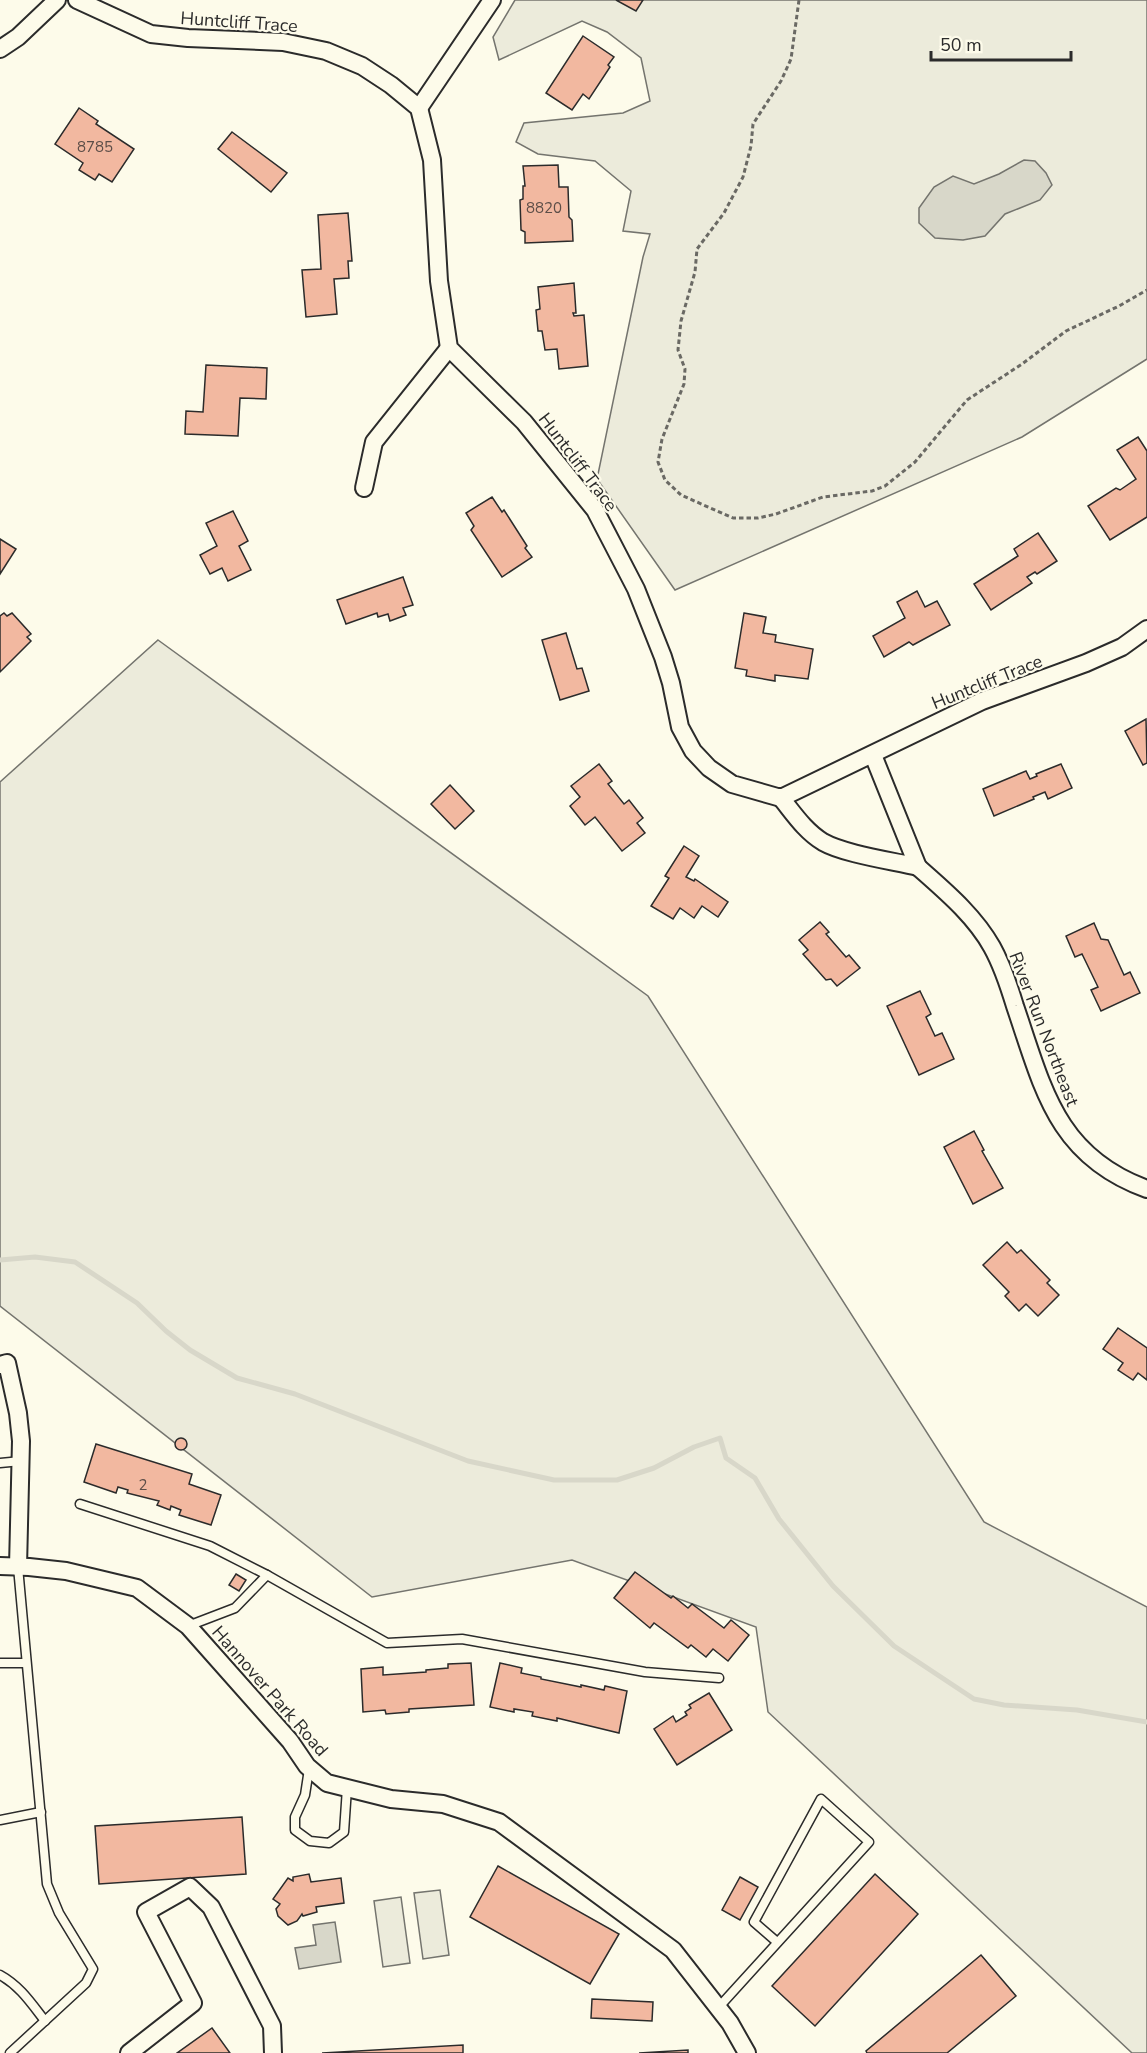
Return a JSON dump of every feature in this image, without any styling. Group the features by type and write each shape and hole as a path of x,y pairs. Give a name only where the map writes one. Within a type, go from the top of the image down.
{"street":[{"path":"0,50 18,37 57,0"},
{"name":"Huntcliff Trace","path":"77,0 151,34 284,42 326,51 362,66 391,85 419,108"},
{"path":"363,488 374,442 449,348 439,281 432,160 419,108 492,0"},
{"name":"Huntcliff Trace","path":"449,348 524,422 595,510 644,609 669,675 680,727 693,751 709,768 732,784 781,798 982,701 1086,663 1122,647 1147,629"},
{"name":"River Run Northeast","path":"873,755 918,867 961,905 991,946 1005,976 1044,1092 1061,1125 1089,1157 1129,1182 1147,1189"},
{"name":"River Run Northeast","path":"781,798 802,825 824,842 841,849 918,867"},
{"path":"0,1365 7,1363 18,1413 21,1441 18,1567"},
{"name":"Hannover Park Road","path":"0,1566 66,1571 137,1588 188,1626 290,1741 309,1768 327,1783 392,1799 443,1804 499,1822 673,1950 730,2024 747,2053"},
{"path":"129,2053 193,2003 146,1912 190,1887 211,1907 272,2026 273,2053"}],"lane":[{"path":"0,1463 21,1461"},
{"path":"80,1504 210,1546 267,1575 387,1643 462,1639 645,1672 719,1678"},
{"path":"10,2053 86,1983 93,1969 59,1913 47,1884 18,1567"},
{"path":"188,1626 235,1608 267,1575"},
{"path":"0,1663 26,1663"},
{"path":"309,1768 305,1795 295,1817 295,1830 310,1841 329,1843 344,1832 347,1788"},
{"path":"718,2008 869,1842 821,1799 754,1922 777,1942"},
{"path":"0,1820 41,1812"},
{"path":"0,1975 23,1992 45,2021"}],"path":[{"path":"799,0 791,59 781,81 753,124 752,146 743,177 724,213 698,249 695,272 681,321 678,350 685,369 684,384 662,439 658,462 665,480 681,495 733,518 758,518 776,514 822,497 872,491 885,486 915,462 967,400 1022,364 1066,331 1147,290"}],"shaded area":[{"path":"515,0 1147,0 1147,359 1022,437 675,590 597,479 643,257 650,234 623,231 631,191 595,161 538,154 516,142 524,123 623,113 650,101 641,58 607,32 582,21 499,60 493,37"},
{"path":"1024,160 1035,161 1046,173 1052,185 1040,200 1005,214 985,236 963,240 935,238 919,223 919,208 934,187 953,176 974,184 999,174"},
{"path":"158,640 648,996 984,1522 1147,1607 1147,2053 1132,2053 768,1712 756,1627 572,1560 372,1597 0,1306 0,782"},
{"path":"440,1890 449,1955 423,1959 414,1893"},
{"path":"401,1897 410,1963 383,1967 374,1901"},
{"path":"335,1922 341,1962 299,1969 295,1948 316,1945 313,1925"}],"building":[{"path":"616,0 643,0 636,11"},
{"path":"583,36 614,57 589,99 583,94 572,110 546,93"},
{"path":"79,108 98,121 96,124 134,149 112,182 99,174 95,180 79,170 83,163 55,144"},
{"path":"232,132 287,173 271,192 218,149"},
{"path":"558,165 559,187 568,187 573,241 525,243 525,232 521,230 520,200 523,199 523,186 525,186 523,166"},
{"path":"348,213 352,261 348,261 349,278 334,279 337,314 306,317 302,270 321,269 318,215"},
{"path":"574,283 576,313 573,313 574,316 584,315 588,366 559,369 557,349 545,350 542,331 538,331 536,310 540,309 538,287"},
{"path":"206,365 267,368 266,399 240,398 238,436 185,434 186,411 203,412"},
{"path":"1138,437 1147,451 1147,517 1110,540 1088,506 1116,488 1120,490 1136,479 1117,450"},
{"path":"492,497 502,512 504,510 532,557 502,577 471,530 474,526 466,513"},
{"path":"233,511 248,541 239,546 251,570 228,581 222,568 210,574 200,555 217,546 206,523"},
{"path":"1038,533 1057,561 1037,574 1035,572 1027,577 1032,583 991,610 974,584 1018,556 1014,549"},
{"path":"0,539 16,549 0,574"},
{"path":"403,577 413,605 403,608 406,615 390,621 388,614 378,617 377,613 346,624 337,600"},
{"path":"917,591 925,607 937,601 950,625 913,645 909,642 884,657 873,636 905,618 897,602"},
{"path":"4,613 7,616 12,613 31,634 27,637 31,641 0,672 0,616"},
{"path":"744,613 766,617 763,633 776,635 775,642 813,649 808,679 775,675 775,681 746,676 747,670 735,668"},
{"path":"566,633 577,669 582,668 589,691 560,700 542,640"},
{"path":"1146,719 1147,763 1143,765 1125,731"},
{"path":"599,764 612,781 608,784 624,804 629,800 643,818 637,823 645,833 622,851 595,817 585,825 570,806 580,797 571,786"},
{"path":"1061,764 1072,788 1048,799 1045,792 994,816 983,789 1026,771 1030,779 1037,776 1036,774"},
{"path":"450,785 474,811 455,829 431,804"},
{"path":"684,846 699,856 686,877 694,881 695,879 728,902 718,917 702,906 694,918 680,908 673,919 651,906 669,878 665,876"},
{"path":"820,922 829,932 826,934 846,957 849,955 860,968 837,986 831,979 826,980 803,954 808,950 799,940"},
{"path":"1094,923 1101,939 1108,940 1124,975 1130,972 1140,993 1101,1011 1091,990 1098,987 1082,954 1075,957 1066,936"},
{"path":"920,991 931,1014 926,1017 935,1036 942,1033 954,1059 919,1075 887,1006"},
{"path":"974,1131 984,1150 982,1151 1003,1188 973,1204 944,1147"},
{"path":"1007,1242 1017,1253 1021,1250 1050,1280 1047,1283 1059,1295 1038,1316 1026,1304 1019,1311 1005,1296 1009,1292 983,1265"},
{"path":"1118,1328 1147,1348 1147,1380 1138,1373 1133,1380 1118,1370 1123,1363 1103,1349"},
{"path":"183,1438 187,1444 183,1450 179,1450 175,1442"},
{"path":"96,1444 192,1474 189,1484 221,1495 211,1525 179,1515 181,1510 171,1506 170,1510 157,1505 159,1501 127,1493 128,1490 118,1487 116,1493 84,1482"},
{"path":"635,1572 688,1608 692,1604 724,1628 731,1620 749,1635 728,1661 713,1649 706,1657 691,1645 688,1648 654,1623 650,1628 614,1598"},
{"path":"236,1574 246,1580 239,1591 229,1585"},
{"path":"471,1663 474,1705 409,1709 409,1712 386,1714 385,1710 363,1712 361,1669 383,1667 383,1675 426,1672 426,1670 448,1668 448,1664"},
{"path":"500,1663 522,1668 521,1673 541,1677 541,1679 581,1687 581,1685 604,1690 605,1686 627,1691 619,1733 557,1718 557,1721 532,1716 533,1712 514,1709 514,1712 490,1707"},
{"path":"709,1693 732,1730 677,1765 654,1729 673,1716 676,1722 687,1715 685,1712 691,1708 689,1705"},
{"path":"242,1817 246,1874 99,1884 95,1826"},
{"path":"498,1866 619,1934 590,1984 470,1917"},
{"path":"309,1874 311,1882 341,1878 344,1903 316,1907 317,1912 303,1916 302,1914 297,1921 288,1925 278,1916 276,1909 280,1904 273,1899 288,1878 293,1881 293,1877"},
{"path":"875,1874 918,1914 815,2026 772,1986"},
{"path":"740,1877 758,1887 740,1920 722,1910"},
{"path":"981,1955 1016,1996 947,2053 867,2053 866,2051"},
{"path":"592,1999 653,2002 652,2021 591,2018"},
{"path":"212,2028 230,2053 177,2053"},
{"path":"463,2045 463,2053 322,2053"},
{"path":"688,2050 688,2053 639,2053"}],"waterway":[{"path":"0,1260 35,1257 75,1262 137,1303 190,1350 237,1378 295,1394 468,1461 554,1480 617,1480 654,1468 694,1447 720,1438 726,1458 755,1478 779,1519 833,1586 894,1646 974,1699 1004,1705 1077,1710 1147,1722"}]}
